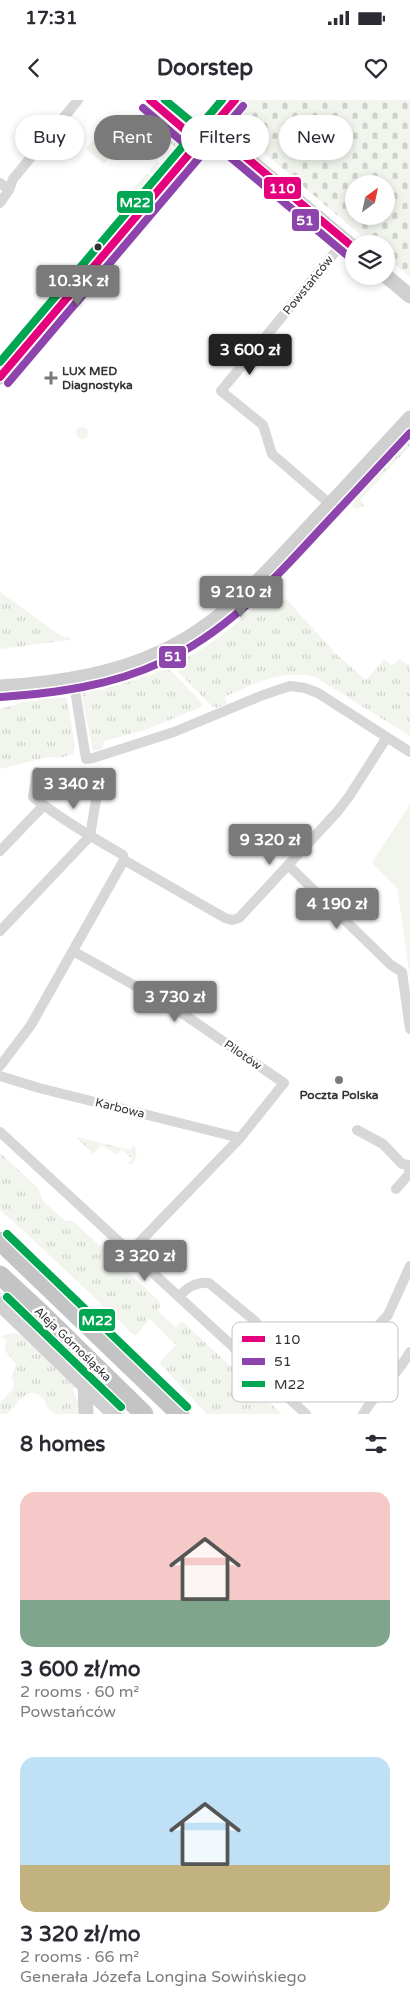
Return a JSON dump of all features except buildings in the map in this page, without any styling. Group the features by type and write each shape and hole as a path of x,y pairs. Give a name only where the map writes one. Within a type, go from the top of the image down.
{"highway":[{"name":"Aleja Górnośląska","path":"0,1241 180,1414"},
{"name":"Aleja Górnośląska","path":"0,1275 48,1319 144,1414"}],"street":[{"path":"0,203 14,179 78,100"},
{"path":"150,100 181,127"},
{"path":"222,115 235,100"},
{"path":"0,377 184,160"},
{"name":"Powstańców","path":"249,160 345,241"},
{"path":"0,183 9,190"},
{"name":"Powstańców","path":"330,504 272,454 263,426 221,391 345,249"},
{"path":"395,284 410,296"},
{"path":"0,687 105,672 144,660 187,639 208,625 245,594 410,418"},
{"path":"73,678 86,759 143,743 290,686 305,688 318,693 410,752"},
{"path":"37,772 33,797 90,836 123,855 124,860 225,918 232,920 239,918 350,795 387,737"},
{"path":"0,931 90,836 96,800"},
{"path":"0,850 44,805"},
{"path":"0,1066 31,1025 124,860"},
{"path":"288,865 391,965 402,972 410,1029"},
{"name":"Pilotów","path":"73,951 173,1006 284,1084 240,1138"},
{"name":"Karbowa","path":"0,1076 39,1088 240,1138"},
{"path":"357,1130 376,1139 402,1164 410,1165 409,1174 396,1189"},
{"path":"0,1132 232,1346"},
{"path":"130,1252 240,1138"},
{"path":"382,1322 388,1315 410,1267"},
{"path":"178,1297 189,1288 203,1282 208,1283 256,1322"},
{"path":"0,1304 114,1414"},
{"path":"398,1372 410,1352"},
{"path":"85,1384 86,1414"},
{"path":"293,1402 306,1414"},
{"path":"363,1414 373,1402"}],"green space":[{"path":"250,100 410,100 410,277 395,264 395,235 360,235 349,225 395,225 395,175 345,175 345,222 269,157 269,115 238,115"},
{"path":"171,131 180,138 180,146 177,149 171,144"},
{"path":"93,140 94,141 94,156 86,149"},
{"path":"99,160 108,160 104,164"},
{"path":"157,161 164,165 154,176 149,171"},
{"path":"147,173 153,177 136,197 130,192"},
{"path":"129,194 135,198 125,210 119,206"},
{"path":"80,427 84,427 88,433 84,439 80,439 76,435 76,431"},
{"path":"410,441 410,446 360,500 365,505 358,509 352,507 355,500"},
{"path":"0,592 61,636 70,638 70,640 0,649"},
{"path":"270,594 287,600 336,654 366,680 384,659 392,666 399,659 409,665 410,663 410,736 315,677 291,675 268,679 224,697 227,704 216,708 172,666 222,635"},
{"path":"168,668 203,706 148,729 105,741 102,749 93,751 82,696 84,693 122,684"},
{"path":"67,698 75,747 73,754 60,758 48,757 0,769 0,709 24,702"},
{"path":"410,804 410,978 397,888 372,863"},
{"path":"76,1137 131,1150 133,1144 136,1150 136,1158 130,1165 128,1163 132,1159 122,1149 117,1155 102,1145 93,1154"},
{"path":"0,1153 38,1188 43,1201 65,1221 73,1221 158,1300 161,1303 158,1311 175,1327 182,1321 232,1368 232,1402 269,1402 282,1414 207,1414 159,1363 176,1345 150,1319 135,1336 0,1210"},
{"path":"0,1291 127,1414 121,1414 0,1296"},
{"path":"13,1333 21,1334 76,1387 73,1389 78,1403 78,1414 55,1414 47,1407 43,1398 38,1394 32,1393 23,1397 8,1414 0,1414 0,1403 13,1389 12,1376 16,1364 5,1351 6,1341 1,1336"}],"transit line":[{"name":"110","path":"150,100 181,127"},
{"name":"M22","path":"165,100 183,115"},
{"name":"M22","path":"0,362 222,100"},
{"name":"110","path":"0,377 235,100"},
{"name":"51","path":"8,383 243,106"},
{"name":"51","path":"143,108 181,141"},
{"name":"51","path":"234,160 345,253"},
{"name":"110","path":"249,160 345,240"},
{"name":"51","path":"1,697 42,693 103,683 143,670 185,651 226,622 263,589 410,433"},
{"name":"M22","path":"7,1234 187,1407"},
{"name":"M22","path":"7,1297 121,1407"}],"place":[{"name":"LUX MED Diagnostyka","path":"51,378"},
{"name":"Poczta Polska","path":"339,1080"}]}
